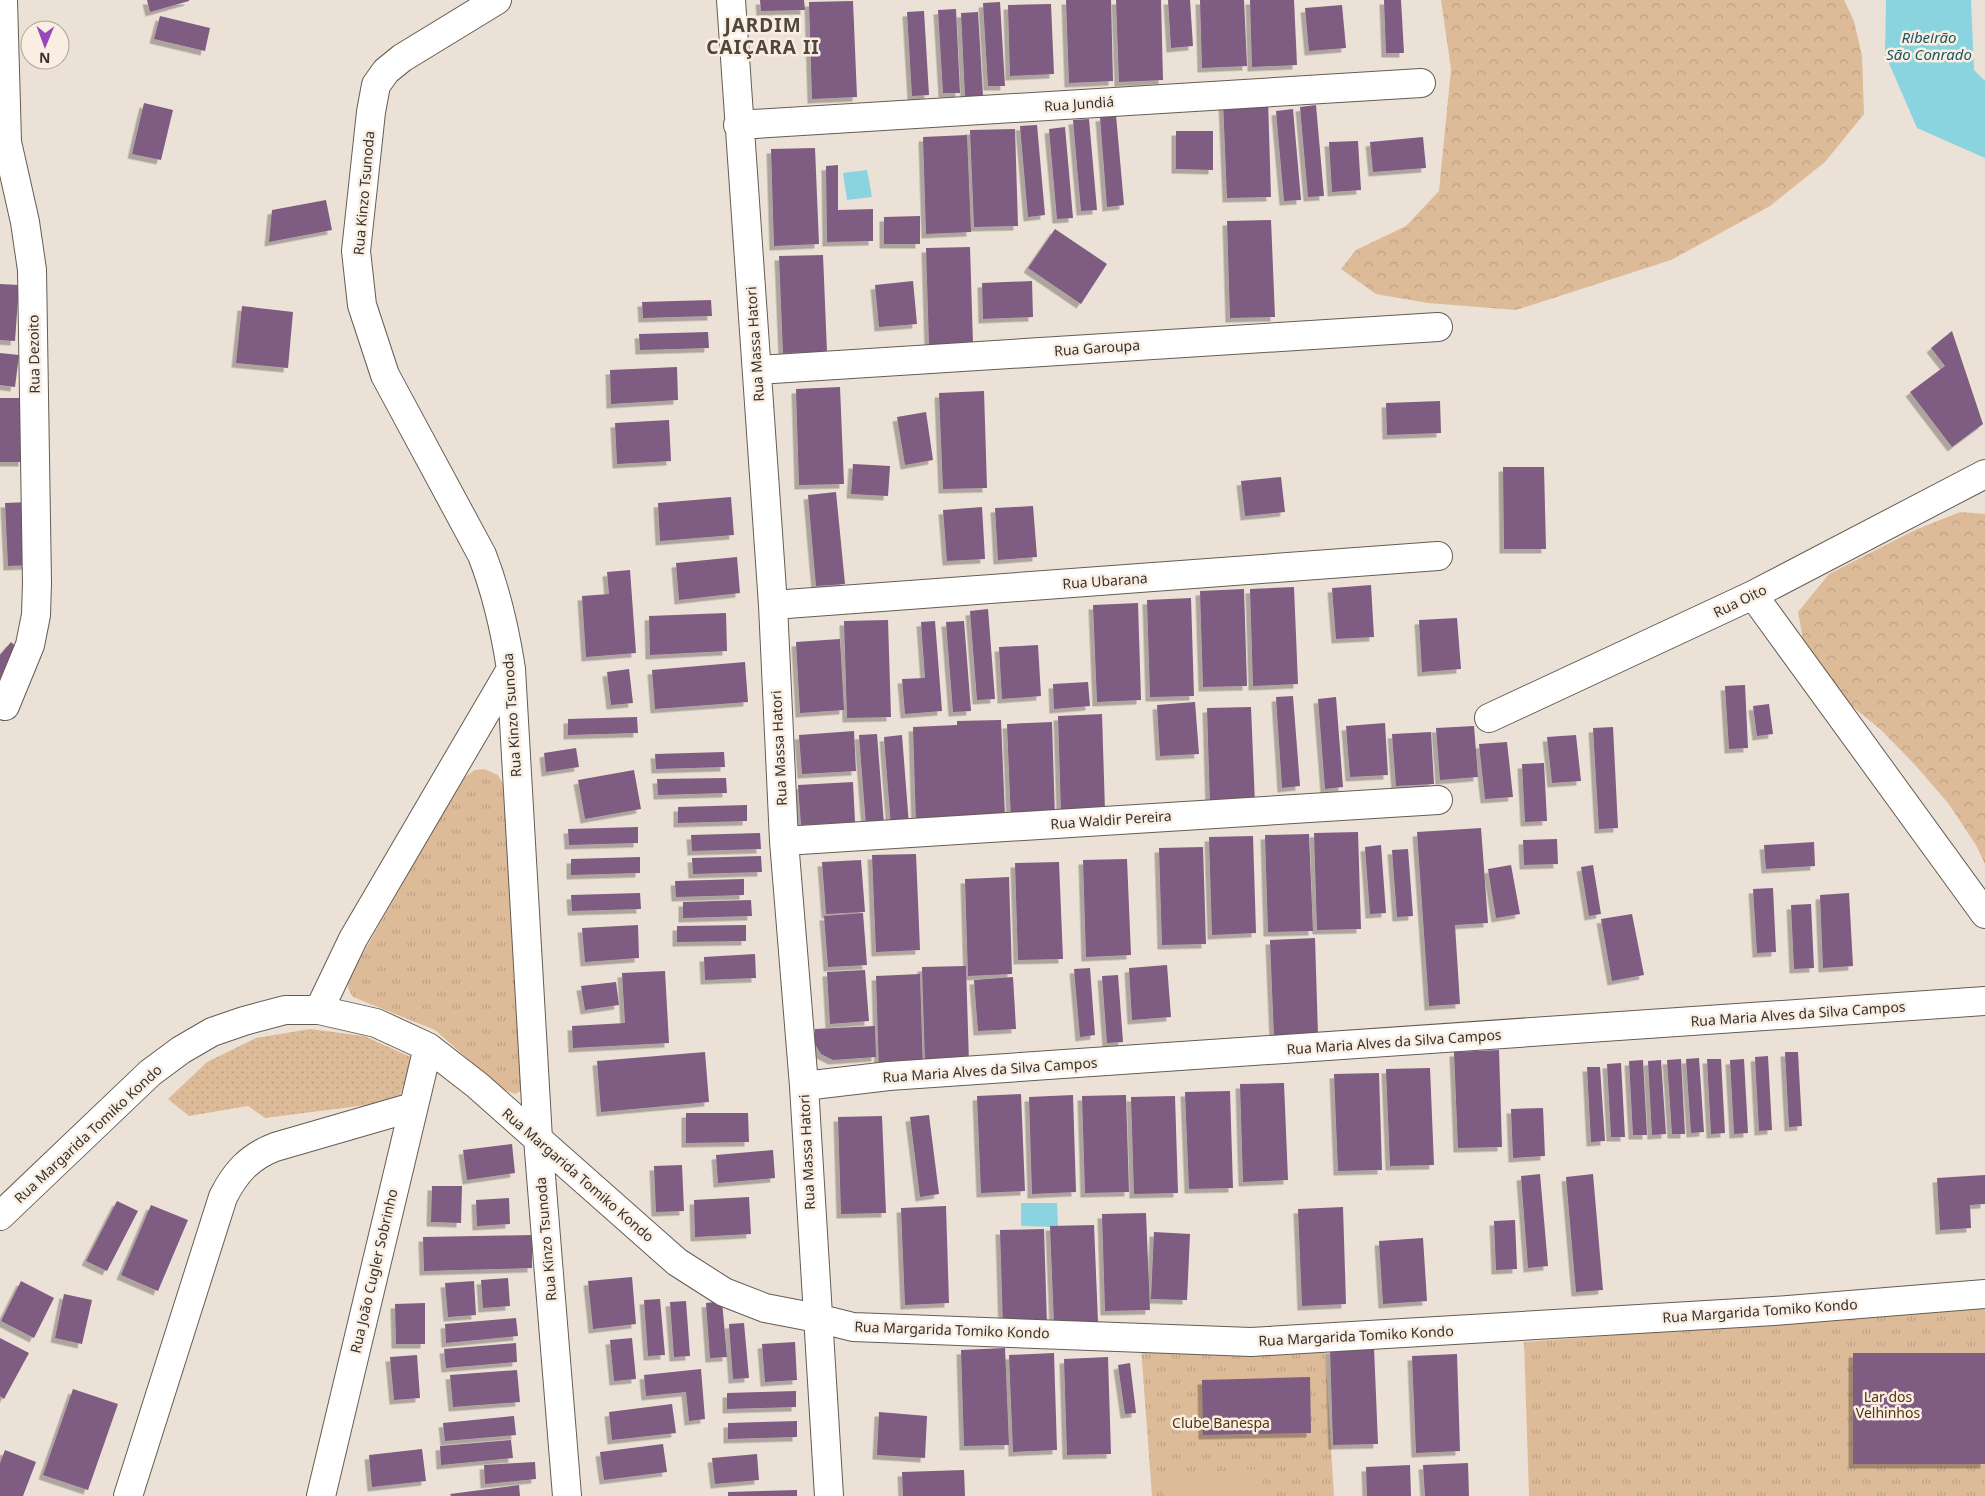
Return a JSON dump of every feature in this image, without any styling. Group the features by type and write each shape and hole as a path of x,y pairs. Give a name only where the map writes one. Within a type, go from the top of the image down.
{"street":[{"name":"Rua Dezoito","path":"3,0 7,142 25,222 32,270 37,583 36,615 30,645 5,706"},
{"name":"Rua Kinzo Tsunoda","path":"497,0 402,58 386,71 376,85 371,112 356,251 362,305 385,375 482,555 494,591 511,668 538,1139 567,1496"},
{"name":"Rua Massa Hatori","path":"731,0 738,125 773,605 784,841 804,1086 829,1496"},
{"name":"Rua Jundiá","path":"738,125 1420,83"},
{"name":"Rua Garoupa","path":"757,370 1438,327"},
{"name":"Rua Oito","path":"1489,718 1753,595 1985,474"},
{"name":"Rua Ubarana","path":"773,605 1438,556"},
{"path":"1753,595 1985,914"},
{"path":"319,1010 353,939 511,668"},
{"name":"Rua Waldir Pereira","path":"784,841 1438,800"},
{"name":"Rua Maria Alves da Silva Campos","path":"804,1086 899,1076 1985,1001"},
{"name":"Rua Margarida Tomiko Kondo","path":"0,1216 150,1073 180,1050 212,1032 244,1021 285,1010 319,1010 376,1023 428,1047 477,1085 677,1262 724,1292 765,1308 853,1327 1251,1342 1774,1311 1985,1294"},
{"name":"Rua João Cugler Sobrinho","path":"321,1496 428,1047"},
{"path":"128,1496 223,1197 238,1171 260,1153 275,1147 413,1107"}],"green space":[{"path":"1441,0 1844,0 1854,21 1862,56 1864,114 1825,162 1770,206 1671,260 1516,310 1428,303 1376,294 1341,269 1356,250 1406,226 1439,191 1451,69"},
{"path":"1960,512 1985,514 1985,864 1976,845 1948,803 1916,766 1881,730 1841,697 1807,661 1798,612 1829,574 1915,530"},
{"path":"484,769 498,775 506,789 523,1090 515,1094 502,1089 435,1030 353,997 348,988 349,978 462,779 475,770"},
{"path":"310,1029 364,1036 413,1058 398,1101 265,1118 248,1106 189,1116 168,1099 207,1062 256,1038"},
{"name":"Lar dos Velhinhos","path":"1985,1307 1985,1496 1529,1496 1524,1342"},
{"name":"Clube Banespa","path":"1325,1347 1334,1496 1152,1496 1141,1348"},
{"path":"1262,1469 1263,1496 1164,1496 1163,1474"}],"water":[{"name":"Ribeirão São Conrado","path":"1886,0 1971,0 1974,70 1985,81 1985,158 1917,128 1885,54"},
{"path":"867,170 872,197 847,200 843,173"},
{"path":"1021,1203 1057,1203 1058,1227 1021,1226"}],"building":[{"path":"147,0 189,0 189,1 150,12"},
{"path":"760,0 804,0 805,10 761,11"},
{"path":"1066,0 1111,0 1113,81 1069,83"},
{"path":"1116,0 1161,0 1163,80 1119,82"},
{"path":"1168,0 1190,0 1193,46 1171,48"},
{"path":"1200,0 1244,0 1247,66 1202,68"},
{"path":"1250,0 1294,0 1297,65 1252,67"},
{"path":"1384,0 1401,0 1404,53 1386,53"},
{"path":"853,1 857,97 812,99 809,2"},
{"path":"1000,2 1005,86 988,86 983,3"},
{"path":"1051,4 1054,74 1010,76 1008,5"},
{"path":"1342,5 1346,48 1309,51 1305,8"},
{"path":"956,9 960,93 943,93 938,10"},
{"path":"924,11 929,95 912,96 907,12"},
{"path":"978,12 983,96 965,96 961,13"},
{"path":"160,16 210,28 205,51 154,39"},
{"path":"1268,100 1271,197 1227,198 1223,101"},
{"path":"144,103 173,110 161,160 132,154"},
{"path":"1316,105 1324,196 1308,197 1300,107"},
{"path":"1293,109 1301,200 1284,201 1276,111"},
{"path":"1116,115 1124,205 1107,207 1100,117"},
{"path":"1089,119 1097,210 1081,211 1073,120"},
{"path":"1037,125 1045,215 1028,217 1020,126"},
{"path":"1065,127 1073,218 1057,219 1049,129"},
{"path":"1015,129 1018,226 974,227 970,130"},
{"path":"1176,131 1213,131 1213,170 1176,169"},
{"path":"967,135 971,232 926,234 923,137"},
{"path":"1423,137 1426,168 1373,172 1370,142"},
{"path":"1358,141 1361,190 1332,192 1329,142"},
{"path":"815,148 819,244 774,246 771,149"},
{"path":"838,165 838,210 873,209 873,241 827,242 826,166"},
{"path":"326,200 332,230 269,242 272,210"},
{"path":"920,216 920,244 884,244 884,217"},
{"path":"1271,220 1275,317 1230,318 1227,221"},
{"path":"1055,229 1107,264 1081,304 1028,268"},
{"path":"970,247 973,344 929,346 926,248"},
{"path":"823,255 827,352 783,353 779,256"},
{"path":"913,281 917,324 879,327 875,285"},
{"path":"1032,281 1033,317 983,319 982,283"},
{"path":"0,284 19,285 15,341 0,340"},
{"path":"711,300 712,316 643,318 642,302"},
{"path":"242,306 293,312 288,368 236,363"},
{"path":"1952,331 1983,424 1952,447 1910,392 1945,366 1931,348"},
{"path":"708,332 709,348 640,350 639,334"},
{"path":"0,353 19,355 15,387 0,385"},
{"path":"677,367 678,400 611,404 610,370"},
{"path":"840,387 844,484 799,485 796,389"},
{"path":"984,391 987,488 943,489 939,393"},
{"path":"0,398 24,398 23,462 0,462"},
{"path":"1440,401 1441,433 1387,435 1386,403"},
{"path":"926,412 933,460 905,465 897,417"},
{"path":"669,420 671,461 617,464 615,423"},
{"path":"853,464 890,466 888,496 851,494"},
{"path":"1503,467 1544,467 1546,549 1504,549"},
{"path":"1281,477 1285,512 1245,516 1241,481"},
{"path":"836,492 845,584 816,586 808,495"},
{"path":"731,497 734,535 660,541 658,503"},
{"path":"30,502 33,565 8,566 5,503"},
{"path":"1033,506 1037,557 998,560 995,508"},
{"path":"982,507 985,559 947,561 943,510"},
{"path":"737,557 740,593 679,600 676,563"},
{"path":"630,570 636,653 586,657 582,596 609,594 607,572"},
{"path":"1371,585 1374,637 1336,639 1332,588"},
{"path":"1294,587 1298,684 1253,686 1250,589"},
{"path":"1244,589 1247,686 1203,687 1200,591"},
{"path":"1191,598 1194,696 1150,697 1147,600"},
{"path":"1138,603 1141,700 1097,702 1093,605"},
{"path":"988,609 995,699 977,700 970,611"},
{"path":"726,613 727,651 650,655 649,616"},
{"path":"1457,618 1461,669 1422,672 1419,620"},
{"path":"888,620 891,717 847,718 844,621"},
{"path":"935,621 942,711 905,714 902,679 925,678 921,622"},
{"path":"964,621 971,711 953,712 946,622"},
{"path":"840,639 844,710 800,713 796,642"},
{"path":"11,642 22,652 0,679 0,655"},
{"path":"1038,645 1041,696 1002,699 999,647"},
{"path":"745,662 748,702 655,709 652,670"},
{"path":"629,669 633,703 611,705 607,672"},
{"path":"1088,682 1090,706 1054,709 1053,684"},
{"path":"1745,685 1748,748 1729,749 1725,686"},
{"path":"1293,696 1300,786 1282,788 1276,697"},
{"path":"1336,697 1343,787 1325,789 1318,699"},
{"path":"1195,702 1199,754 1160,756 1157,705"},
{"path":"1769,704 1773,734 1757,736 1753,706"},
{"path":"1251,707 1255,804 1210,805 1207,708"},
{"path":"1102,714 1105,811 1061,813 1058,716"},
{"path":"637,717 638,733 568,735 568,719"},
{"path":"1001,720 1005,817 916,824 913,727 957,725 957,721"},
{"path":"1052,722 1055,819 1011,821 1007,724"},
{"path":"1385,723 1388,775 1350,777 1346,726"},
{"path":"1474,726 1478,777 1440,780 1436,728"},
{"path":"1613,727 1618,828 1599,829 1593,728"},
{"path":"854,731 856,771 802,774 799,735"},
{"path":"1431,732 1434,784 1396,786 1392,734"},
{"path":"877,734 884,824 866,825 859,735"},
{"path":"902,735 909,825 891,827 884,737"},
{"path":"1576,735 1581,781 1552,783 1547,737"},
{"path":"1507,742 1513,797 1485,799 1479,744"},
{"path":"576,748 579,767 546,772 544,753"},
{"path":"724,752 725,767 656,769 655,754"},
{"path":"1544,763 1547,821 1525,822 1522,764"},
{"path":"634,770 641,809 585,819 578,780"},
{"path":"726,778 727,793 658,795 657,779"},
{"path":"853,782 855,822 801,825 798,785"},
{"path":"747,805 747,821 678,823 678,807"},
{"path":"638,827 638,843 569,845 568,829"},
{"path":"1481,828 1488,923 1455,925 1460,1004 1429,1006 1417,832"},
{"path":"1358,832 1361,929 1317,930 1314,833"},
{"path":"760,833 761,849 692,851 691,835"},
{"path":"1309,834 1313,931 1268,932 1265,835"},
{"path":"1253,836 1256,933 1212,935 1209,837"},
{"path":"1557,839 1558,864 1524,865 1523,840"},
{"path":"1814,842 1815,866 1766,869 1764,845"},
{"path":"1381,845 1386,913 1370,914 1365,847"},
{"path":"1203,847 1206,944 1162,945 1159,848"},
{"path":"1408,849 1413,916 1397,917 1392,850"},
{"path":"916,854 920,950 876,952 872,855"},
{"path":"761,856 762,872 693,874 692,858"},
{"path":"640,857 640,873 571,875 571,859"},
{"path":"1127,859 1131,955 1086,957 1083,860"},
{"path":"861,860 865,912 826,914 822,862"},
{"path":"1059,862 1063,959 1018,960 1015,863"},
{"path":"1511,865 1520,914 1496,918 1488,869"},
{"path":"1593,865 1601,914 1589,916 1581,867"},
{"path":"1009,877 1012,974 968,976 965,879"},
{"path":"744,879 744,895 676,897 675,881"},
{"path":"1773,888 1776,952 1757,953 1753,889"},
{"path":"640,893 641,909 572,911 571,895"},
{"path":"1849,893 1853,966 1823,968 1820,895"},
{"path":"751,900 752,916 683,918 683,902"},
{"path":"1811,904 1814,968 1794,969 1791,905"},
{"path":"863,913 867,965 828,967 824,916"},
{"path":"1632,914 1644,975 1612,981 1601,919"},
{"path":"638,925 639,958 585,962 582,928"},
{"path":"746,925 746,941 677,942 677,926"},
{"path":"1315,938 1318,1035 1274,1037 1270,940"},
{"path":"755,954 756,978 705,980 704,957"},
{"path":"1167,965 1171,1017 1132,1020 1129,968"},
{"path":"966,966 969,1063 925,1064 922,967"},
{"path":"1090,968 1095,1035 1080,1037 1074,969"},
{"path":"865,970 869,1021 830,1024 827,972"},
{"path":"665,971 669,1043 573,1048 572,1026 625,1023 622,973"},
{"path":"920,974 923,1071 879,1072 876,976"},
{"path":"1118,975 1123,1042 1107,1043 1102,976"},
{"path":"1013,977 1016,1029 978,1031 974,980"},
{"path":"616,982 619,1005 585,1010 581,986"},
{"path":"875,1026 876,1057 833,1060 821,1054 814,1043 815,1029"},
{"path":"1499,1050 1502,1147 1458,1148 1454,1052"},
{"path":"705,1052 709,1102 601,1112 597,1061"},
{"path":"1785,1052 1798,1052 1802,1126 1789,1127"},
{"path":"1768,1056 1772,1130 1759,1131 1755,1057"},
{"path":"1699,1058 1704,1132 1691,1133 1686,1059"},
{"path":"1681,1059 1685,1134 1672,1134 1667,1060"},
{"path":"1707,1059 1721,1059 1725,1133 1711,1134"},
{"path":"1744,1059 1748,1133 1734,1134 1730,1060"},
{"path":"1643,1060 1647,1135 1633,1135 1629,1061"},
{"path":"1661,1060 1666,1134 1652,1135 1648,1061"},
{"path":"1621,1063 1625,1137 1611,1137 1607,1064"},
{"path":"1587,1067 1600,1067 1605,1141 1591,1142"},
{"path":"1430,1068 1434,1165 1390,1166 1386,1069"},
{"path":"1379,1073 1382,1170 1338,1171 1334,1074"},
{"path":"1284,1083 1288,1180 1243,1182 1240,1084"},
{"path":"1230,1091 1233,1188 1189,1189 1185,1092"},
{"path":"1021,1094 1025,1191 981,1193 977,1096"},
{"path":"1073,1095 1076,1192 1032,1194 1029,1097"},
{"path":"1126,1095 1129,1192 1085,1193 1082,1096"},
{"path":"1175,1096 1178,1193 1134,1194 1131,1097"},
{"path":"1543,1108 1545,1156 1513,1158 1511,1109"},
{"path":"686,1113 748,1113 749,1142 686,1143"},
{"path":"929,1115 939,1194 920,1197 910,1117"},
{"path":"882,1116 886,1213 841,1214 838,1117"},
{"path":"512,1144 515,1173 467,1180 463,1150"},
{"path":"773,1150 775,1178 718,1183 716,1155"},
{"path":"682,1165 684,1211 656,1212 654,1166"},
{"path":"1540,1174 1548,1266 1528,1268 1521,1176"},
{"path":"1593,1174 1603,1290 1576,1292 1566,1177"},
{"path":"1985,1175 1985,1204 1970,1205 1971,1228 1940,1230 1937,1178"},
{"path":"432,1186 462,1186 461,1223 431,1222"},
{"path":"749,1197 751,1234 695,1237 694,1200"},
{"path":"509,1198 510,1224 477,1226 476,1200"},
{"path":"117,1201 138,1211 107,1271 86,1261"},
{"path":"151,1205 188,1220 158,1291 121,1275"},
{"path":"946,1206 949,1303 905,1305 901,1208"},
{"path":"1343,1207 1346,1304 1302,1306 1298,1209"},
{"path":"1146,1213 1150,1310 1105,1311 1102,1214"},
{"path":"1515,1220 1517,1269 1496,1270 1494,1221"},
{"path":"1094,1225 1098,1322 1054,1324 1050,1226"},
{"path":"1044,1229 1047,1325 1003,1327 1000,1230"},
{"path":"1154,1232 1190,1234 1187,1300 1151,1299"},
{"path":"532,1235 532,1268 424,1271 423,1237"},
{"path":"1423,1238 1427,1301 1383,1304 1379,1241"},
{"path":"632,1277 636,1324 593,1329 588,1281"},
{"path":"508,1278 510,1306 483,1308 481,1280"},
{"path":"21,1281 54,1298 34,1338 1,1321"},
{"path":"474,1281 476,1315 448,1317 445,1283"},
{"path":"64,1294 92,1300 82,1344 55,1338"},
{"path":"660,1299 665,1355 648,1356 644,1300"},
{"path":"686,1301 690,1356 674,1357 670,1302"},
{"path":"722,1301 727,1357 710,1358 706,1303"},
{"path":"425,1303 425,1344 396,1344 395,1304"},
{"path":"516,1318 518,1336 446,1343 445,1324"},
{"path":"744,1323 749,1378 733,1379 729,1324"},
{"path":"0,1338 29,1353 4,1399 0,1396"},
{"path":"632,1338 636,1379 614,1381 610,1340"},
{"path":"795,1342 797,1380 765,1382 762,1344"},
{"path":"516,1343 517,1362 446,1368 444,1349"},
{"path":"1374,1347 1378,1444 1333,1445 1330,1349"},
{"path":"1005,1348 1009,1445 964,1446 961,1350"},
{"path":"1054,1353 1057,1450 1013,1452 1009,1355"},
{"path":"1853,1353 1985,1353 1985,1464 1853,1464"},
{"path":"1457,1354 1460,1451 1416,1453 1412,1356"},
{"path":"417,1355 420,1398 394,1400 390,1357"},
{"path":"1108,1357 1111,1454 1067,1455 1064,1359"},
{"path":"1130,1363 1136,1413 1125,1414 1118,1365"},
{"path":"701,1369 705,1419 689,1421 686,1392 646,1396 644,1375"},
{"path":"517,1370 520,1402 453,1407 450,1375"},
{"path":"1310,1377 1311,1433 1203,1435 1202,1380"},
{"path":"73,1389 118,1404 88,1490 43,1475"},
{"path":"796,1391 796,1407 727,1409 727,1393"},
{"path":"672,1404 676,1433 612,1440 609,1412"},
{"path":"879,1412 927,1416 925,1458 877,1455"},
{"path":"514,1416 516,1435 445,1441 443,1423"},
{"path":"797,1421 797,1437 728,1439 728,1423"},
{"path":"511,1440 513,1458 441,1465 440,1446"},
{"path":"663,1444 667,1472 604,1480 600,1452"},
{"path":"422,1449 426,1481 372,1487 369,1455"},
{"path":"5,1450 36,1462 23,1496 0,1496 0,1463"},
{"path":"757,1454 759,1480 715,1484 712,1458"},
{"path":"535,1462 536,1479 485,1484 484,1465"},
{"path":"1468,1463 1469,1496 1425,1496 1423,1465"},
{"path":"1410,1465 1411,1496 1367,1496 1366,1467"},
{"path":"964,1470 965,1496 903,1496 902,1472"},
{"path":"519,1485 520,1496 451,1496 450,1494"},
{"path":"797,1490 797,1496 728,1496 728,1492"}],"district":[{"name":"JARDIM CAIÇARA II","path":"763,36"}]}
